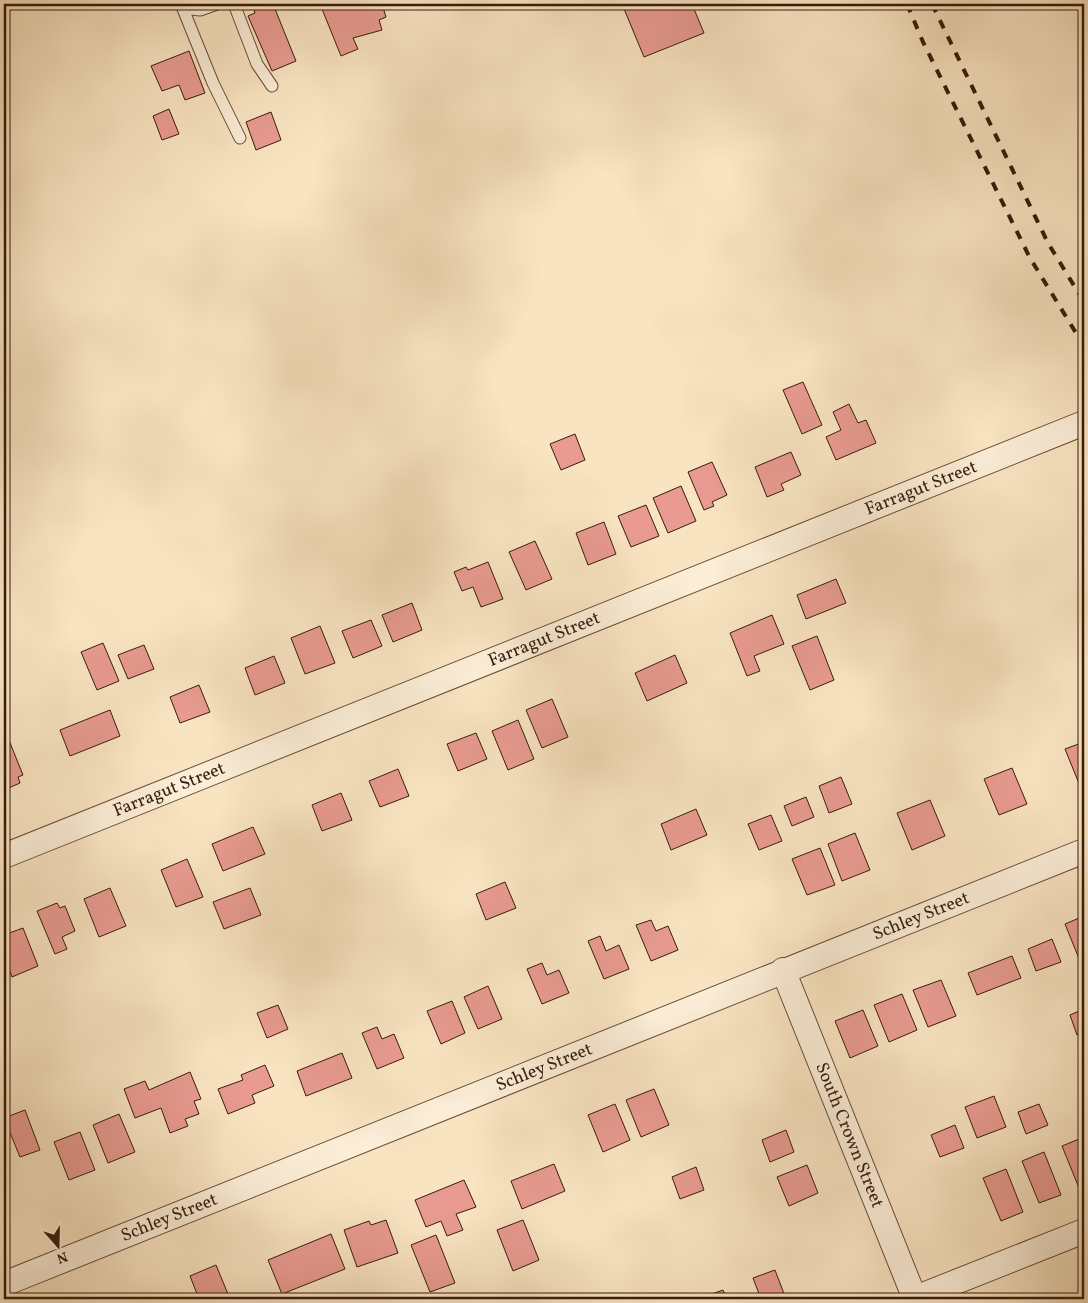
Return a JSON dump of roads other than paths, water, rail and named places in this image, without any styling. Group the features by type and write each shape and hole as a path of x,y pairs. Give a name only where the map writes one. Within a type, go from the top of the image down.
{"street":[{"name":"Farragut Street","path":"4,856 1084,423"},
{"name":"Schley Street","path":"4,1284 783,970 1084,851"},
{"name":"South Crown Street","path":"783,970 914,1299"},
{"path":"914,1299 1084,1231"}],"lane":[{"path":"182,6 200,10 217,4"},
{"path":"234,4 257,64 272,86"},
{"path":"182,6 213,82 240,138"}],"railway":[{"path":"907,4 923,42 1030,258 1084,346"},
{"path":"932,4 1048,243 1084,302"}]}
